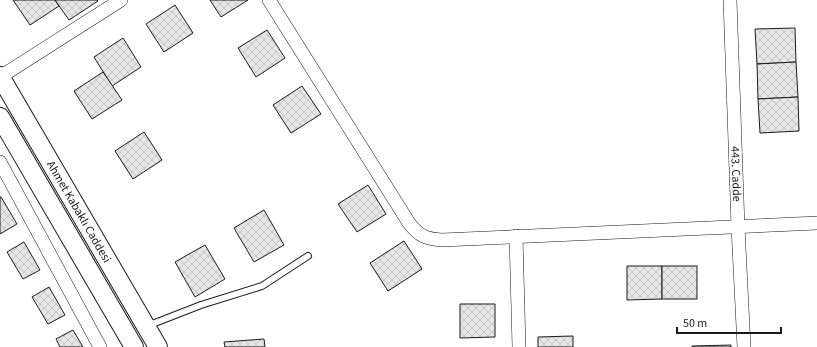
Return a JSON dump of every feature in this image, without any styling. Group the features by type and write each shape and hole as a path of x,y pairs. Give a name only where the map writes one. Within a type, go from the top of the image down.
{"main road":[{"name":"Ahmet Kabaklı Caddesi","path":"0,76 158,347"},
{"name":"Ahmet Kabaklı Caddesi","path":"0,117 134,347"}],"street":[{"path":"0,76 121,0"},
{"path":"270,0 409,223 422,236 437,239 817,223"},
{"name":"443. Cadde","path":"730,0 744,347"},
{"path":"23,156 1,166 100,347"},
{"path":"516,236 519,347"}],"lane":[{"path":"146,327 201,305 262,286 308,256"}],"building":[{"path":"13,0 55,0 59,6 30,25"},
{"path":"55,0 97,0 98,1 69,20"},
{"path":"210,0 248,0 221,17"},
{"path":"175,5 193,33 164,52 146,24"},
{"path":"795,28 796,62 757,64 755,29"},
{"path":"267,30 285,58 256,77 238,48"},
{"path":"123,38 141,67 112,86 94,57"},
{"path":"796,62 798,97 758,99 757,64"},
{"path":"103,72 122,100 92,119 74,91"},
{"path":"302,86 321,114 291,133 273,105"},
{"path":"798,97 799,131 760,133 758,99"},
{"path":"144,132 162,160 133,179 115,151"},
{"path":"368,185 386,214 357,232 338,204"},
{"path":"0,197 17,224 0,234"},
{"path":"264,210 284,245 254,262 234,228"},
{"path":"404,241 422,269 388,291 370,263"},
{"path":"24,242 40,270 23,279 7,252"},
{"path":"205,245 225,279 195,297 175,262"},
{"path":"627,266 662,266 662,299 627,300"},
{"path":"662,266 697,266 697,299 662,299"},
{"path":"49,287 65,315 48,324 32,297"},
{"path":"460,304 495,304 495,337 460,338"},
{"path":"73,330 83,347 60,347 56,339"},
{"path":"573,336 573,347 538,347 538,337"},
{"path":"264,339 265,347 225,347 224,342"},
{"path":"731,345 731,347 692,347 692,346"}]}
